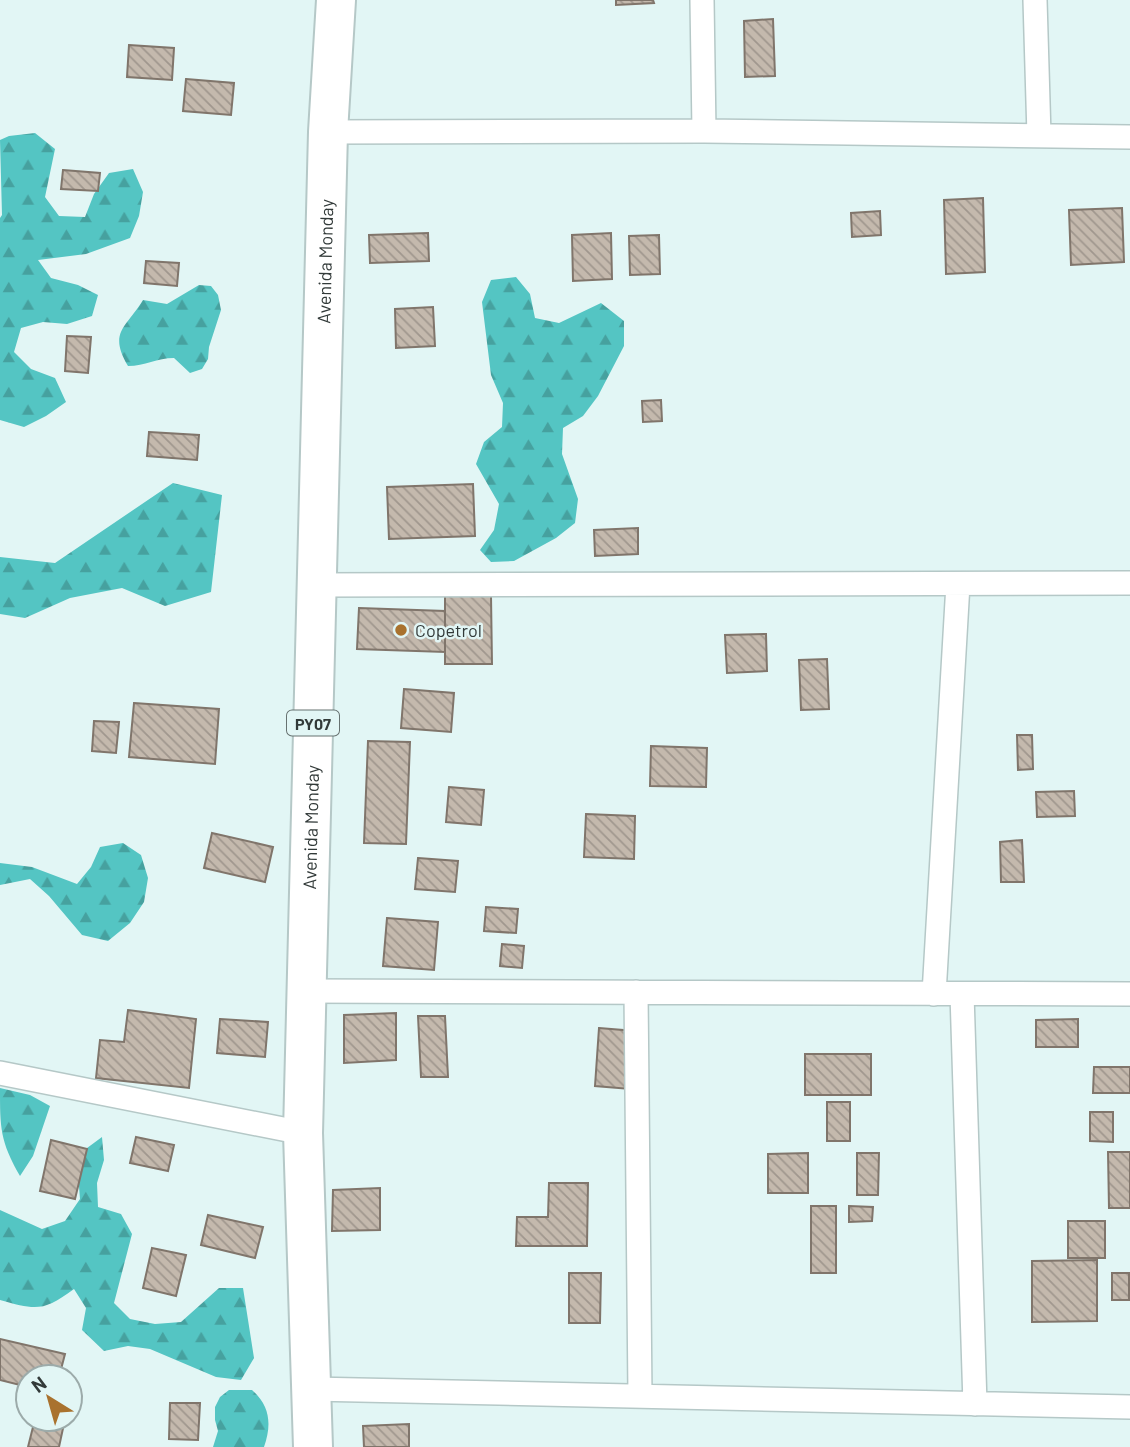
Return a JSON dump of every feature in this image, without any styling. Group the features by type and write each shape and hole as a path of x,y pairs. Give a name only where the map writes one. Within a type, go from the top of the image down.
{"highway":[{"name":"Avenida Monday","path":"313,1447 303,1133 328,132 336,0"}],"street":[{"path":"702,0 704,131"},
{"path":"1035,0 1039,136"},
{"path":"328,132 704,131 1130,137"},
{"path":"317,585 1130,583"},
{"path":"934,994 958,584"},
{"path":"306,991 1130,995"},
{"path":"636,992 640,1396"},
{"path":"962,994 975,1404"},
{"path":"0,1073 303,1133"},
{"path":"312,1389 1130,1407"}],"green space":[{"path":"35,133 55,149 45,197 59,216 85,217 94,194 109,173 133,169 143,192 139,216 130,238 86,254 38,260 51,278 78,285 98,295 92,316 67,324 43,322 21,328 14,352 31,369 55,378 66,402 24,427 0,420 0,140 9,136"},
{"path":"516,277 530,294 535,318 559,323 601,303 624,321 624,346 598,396 583,416 563,428 562,454 578,499 575,523 556,538 514,561 491,562 480,550 494,530 499,504 476,464 484,442 502,427 503,403 491,375 482,302 491,280"},
{"path":"199,285 211,286 218,295 221,310 209,347 208,359 202,369 190,373 174,358 128,366 122,355 119,338 143,300 167,304"},
{"path":"173,483 222,495 211,592 165,606 122,588 70,598 25,618 0,614 0,557 55,563"},
{"path":"123,843 141,855 148,878 144,902 130,923 108,941 82,935 49,896 30,879 0,885 0,863 32,867 77,884 91,867 100,847"},
{"path":"0,1088 30,1095 50,1106 33,1156 20,1176 2,1134"},
{"path":"102,1137 104,1160 97,1183 98,1207 121,1214 132,1234 114,1303 130,1319 155,1324 181,1322 219,1288 243,1288 254,1358 241,1380 216,1377 150,1349 128,1346 104,1351 82,1330 86,1308 74,1289 54,1302 39,1307 0,1300 0,1210 42,1229 65,1221 80,1199 78,1174 83,1151"},
{"path":"229,1390 252,1390 263,1402 268,1416 264,1447 213,1447 218,1431 215,1407 220,1397"}],"building":[{"path":"616,0 653,0 654,3 616,5"},
{"path":"773,19 775,76 745,77 744,21"},
{"path":"129,45 174,48 172,80 127,77"},
{"path":"186,79 234,83 231,115 183,111"},
{"path":"63,170 100,173 98,191 61,189"},
{"path":"983,198 985,272 946,274 944,200"},
{"path":"1122,208 1124,262 1071,265 1069,210"},
{"path":"880,211 881,235 852,237 851,213"},
{"path":"428,233 429,261 370,263 369,235"},
{"path":"611,233 612,279 573,281 572,235"},
{"path":"659,235 660,274 630,275 629,236"},
{"path":"146,261 179,263 177,286 144,283"},
{"path":"433,307 435,346 396,348 395,309"},
{"path":"67,336 91,337 88,373 65,371"},
{"path":"661,400 662,421 643,422 642,401"},
{"path":"149,432 199,435 197,460 147,456"},
{"path":"473,484 475,536 389,539 387,487"},
{"path":"638,528 638,554 595,556 594,530"},
{"path":"445,596 491,596 492,664 445,664"},
{"name":"Copetrol","path":"359,608 445,611 445,652 357,649"},
{"path":"766,634 767,671 727,673 725,635"},
{"path":"827,659 829,709 801,710 799,660"},
{"path":"404,689 454,693 451,732 401,728"},
{"path":"134,703 219,709 215,764 129,757"},
{"path":"94,721 119,722 116,753 92,751"},
{"path":"1017,735 1032,735 1033,769 1018,770"},
{"path":"368,741 410,742 406,844 364,843"},
{"path":"651,746 707,748 706,787 650,786"},
{"path":"449,787 484,790 481,825 446,822"},
{"path":"1074,791 1075,816 1037,817 1036,792"},
{"path":"586,814 635,816 634,859 584,857"},
{"path":"212,833 273,847 265,882 204,868"},
{"path":"1022,840 1024,882 1001,882 1000,842"},
{"path":"418,858 458,861 455,892 415,889"},
{"path":"486,907 518,909 516,933 484,931"},
{"path":"387,918 438,922 434,970 383,966"},
{"path":"502,944 524,946 522,968 500,966"},
{"path":"128,1010 196,1019 189,1088 96,1078 100,1040 124,1042"},
{"path":"396,1013 396,1060 344,1063 344,1015"},
{"path":"418,1016 445,1016 448,1077 421,1077"},
{"path":"220,1019 268,1022 265,1057 217,1053"},
{"path":"1078,1019 1078,1047 1036,1047 1036,1020"},
{"path":"599,1028 635,1031 630,1089 595,1086"},
{"path":"805,1054 871,1054 871,1095 805,1095"},
{"path":"1094,1067 1130,1067 1130,1093 1093,1093"},
{"path":"827,1102 850,1102 850,1141 827,1141"},
{"path":"1090,1112 1113,1112 1113,1142 1090,1141"},
{"path":"136,1137 174,1145 168,1171 130,1163"},
{"path":"51,1140 87,1149 75,1199 40,1191"},
{"path":"1108,1152 1130,1152 1130,1208 1109,1208"},
{"path":"808,1153 808,1193 768,1193 768,1154"},
{"path":"857,1153 879,1153 878,1195 857,1195"},
{"path":"549,1183 588,1183 587,1246 516,1246 517,1217 548,1217"},
{"path":"380,1188 380,1230 332,1231 333,1190"},
{"path":"811,1206 836,1206 836,1273 811,1273"},
{"path":"849,1206 873,1207 872,1221 849,1222"},
{"path":"208,1215 263,1227 255,1258 201,1245"},
{"path":"1068,1221 1105,1221 1105,1258 1068,1258"},
{"path":"152,1248 186,1255 176,1296 143,1288"},
{"path":"1097,1260 1097,1321 1032,1322 1032,1261"},
{"path":"569,1273 601,1273 600,1323 569,1323"},
{"path":"1112,1273 1129,1273 1129,1300 1112,1300"},
{"path":"0,1339 65,1354 63,1363 14,1363 14,1384 0,1380"},
{"path":"170,1403 200,1403 198,1440 169,1439"},
{"path":"409,1424 409,1447 364,1447 363,1426"},
{"path":"32,1433 62,1433 59,1447 28,1447"}],"place":[{"name":"Copetrol","path":"401,630"}]}
